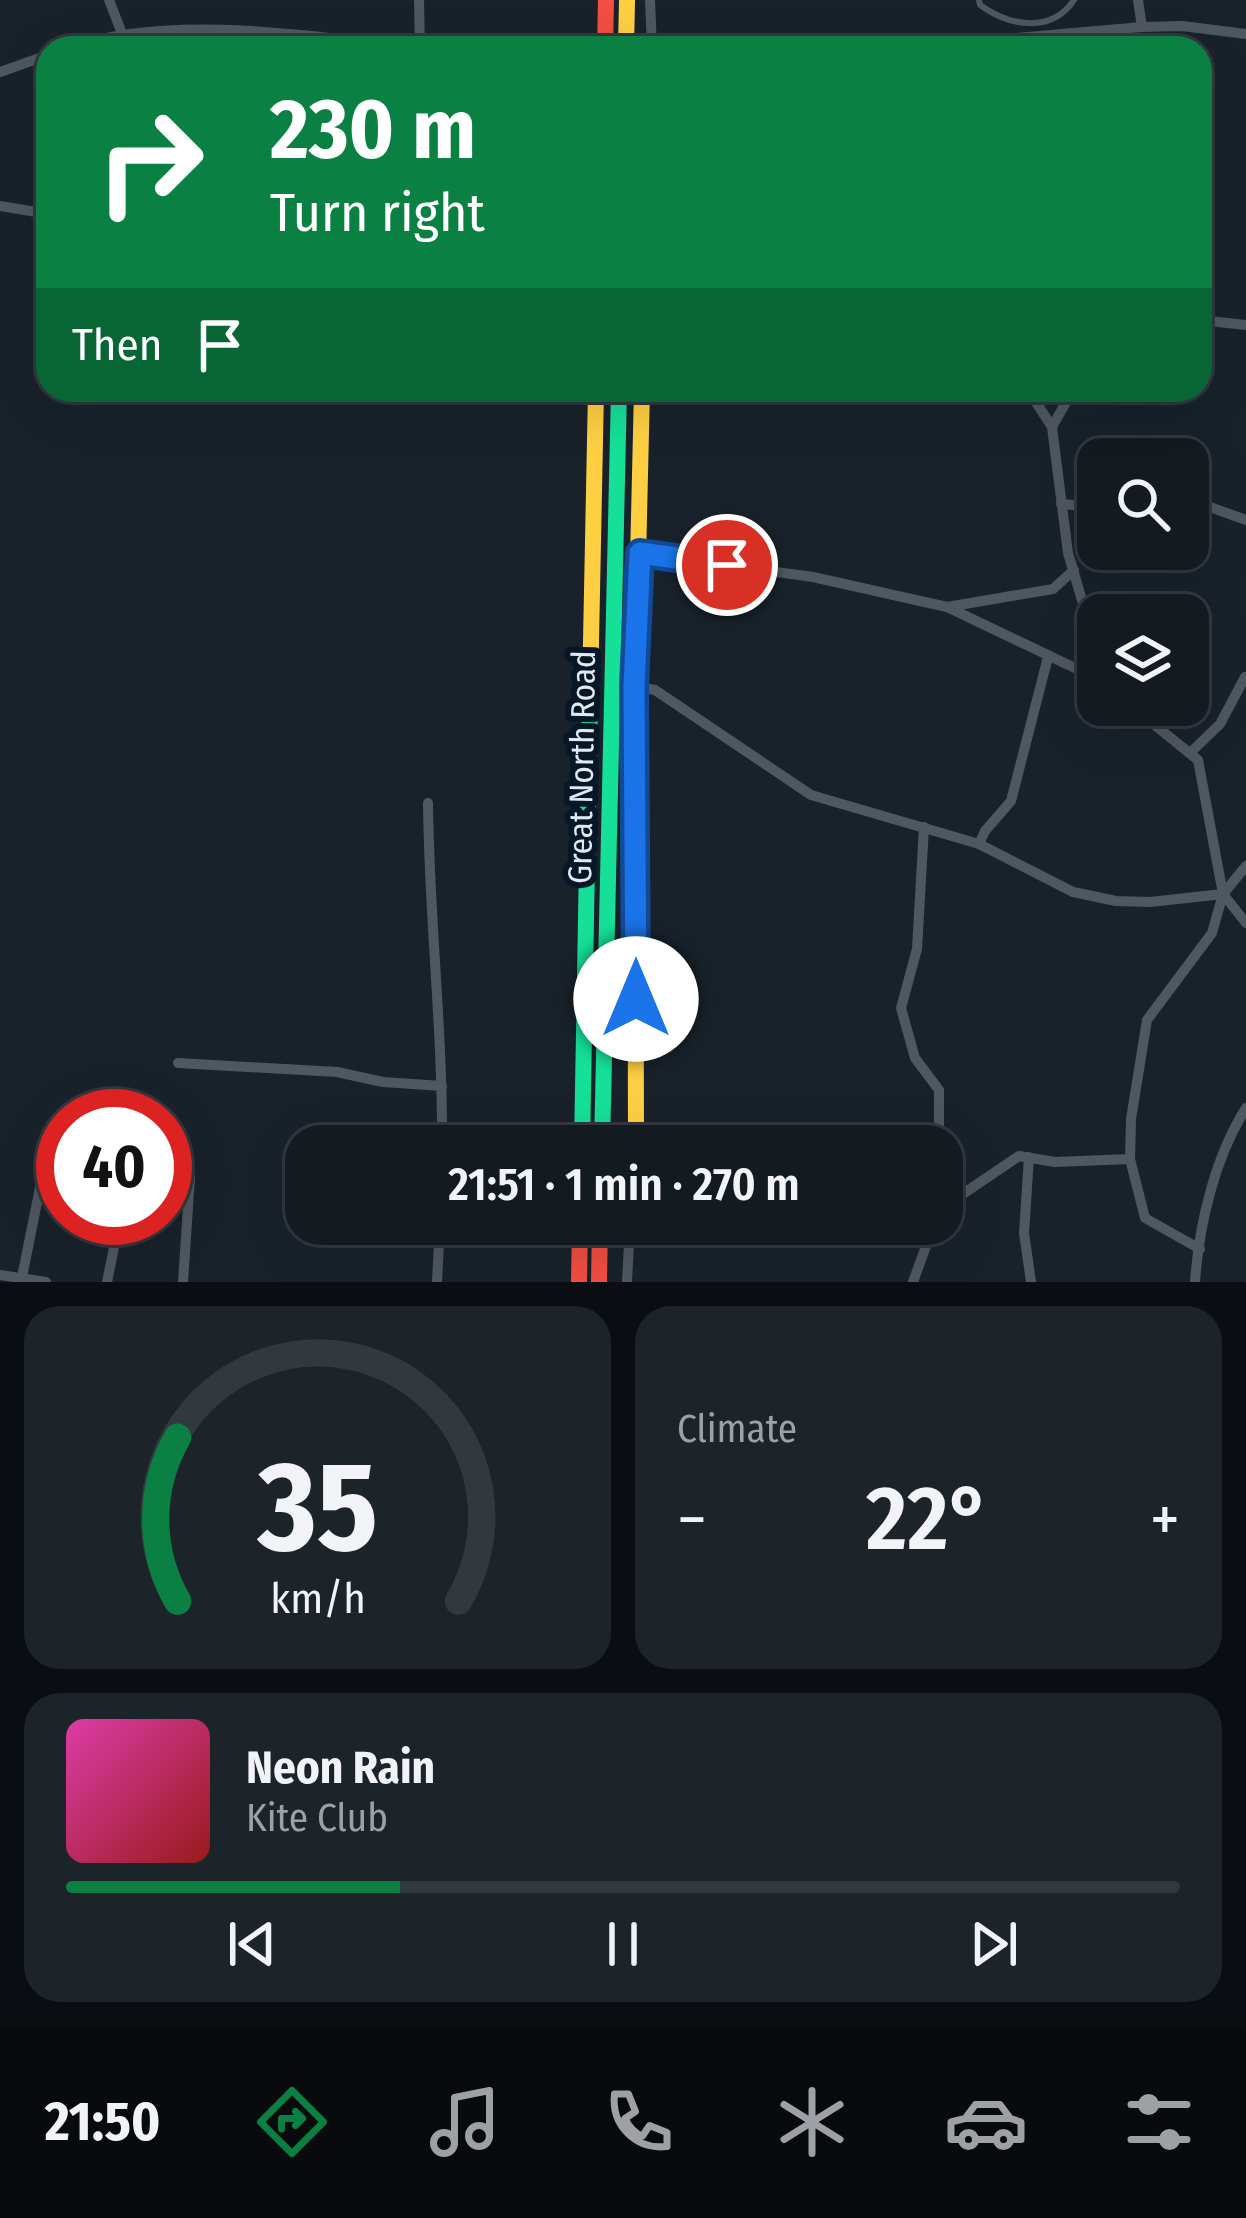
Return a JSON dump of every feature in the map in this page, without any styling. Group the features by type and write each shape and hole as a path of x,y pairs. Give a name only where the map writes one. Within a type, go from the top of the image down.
{"main road":[{"path":"604,36 606,0"},
{"path":"626,36 627,0"},
{"name":"Great North Road","path":"582,1125 596,402"},
{"name":"Great North Road","path":"602,1125 619,402"},
{"path":"636,1125 634,686 643,402"},
{"path":"579,1282 580,1245"},
{"path":"599,1282 600,1245"}],"street":[{"path":"109,0 123,36 194,31 306,36"},
{"path":"417,36 418,0"},
{"path":"650,0 652,36"},
{"path":"1138,0 1142,27"},
{"path":"1056,36 1182,26 1246,34"},
{"path":"0,72 36,60"},
{"path":"0,206 36,212"},
{"path":"1212,321 1246,325"},
{"path":"1036,402 1052,427 1061,504 1081,594"},
{"path":"1052,427 1066,402"},
{"path":"1061,504 1077,505"},
{"path":"1209,507 1246,520"},
{"path":"640,553 813,577 947,607 1077,670"},
{"path":"947,607 1053,589 1074,570"},
{"path":"979,844 1011,801 1048,657"},
{"path":"1191,752 1220,724 1245,677"},
{"path":"634,686 655,690 811,795 979,844 1073,892 1150,902 1223,894"},
{"path":"1157,726 1191,752 1202,768 1223,894 1246,923"},
{"path":"428,802 442,1125"},
{"path":"924,827 917,949 901,1008 915,1058 940,1090 939,1125"},
{"path":"1200,1249 1145,1218 1130,1159 1130,1119 1147,1020 1212,933 1223,894 1246,866"},
{"path":"178,1064 351,1073 383,1082 442,1086"},
{"path":"1195,1282 1231,1133 1246,1108"},
{"path":"1028,1157 1024,1227 1031,1282"},
{"path":"963,1193 1012,1159 1130,1159"},
{"path":"22,1277 36,1208"},
{"path":"107,1282 115,1245"},
{"path":"183,1282 185,1245"},
{"path":"436,1282 439,1245"},
{"path":"627,1282 629,1245"},
{"path":"913,1282 926,1245"},
{"path":"0,1275 46,1282"}],"lane":[{"path":"979,0 999,19 1022,25 1049,21 1074,0"}],"traffic: fast":[{"path":"602,1125 619,402"},
{"path":"582,1125 590,692"}],"traffic: slow":[{"path":"626,36 627,0"},
{"path":"590,692 596,402"},
{"path":"636,1125 635,686 642,402"}],"traffic: jam":[{"path":"605,36 606,0"},
{"path":"579,1282 580,1245"},
{"path":"599,1282 600,1245"}],"route":[{"path":"636,999 634,686 640,553 727,565"}]}
